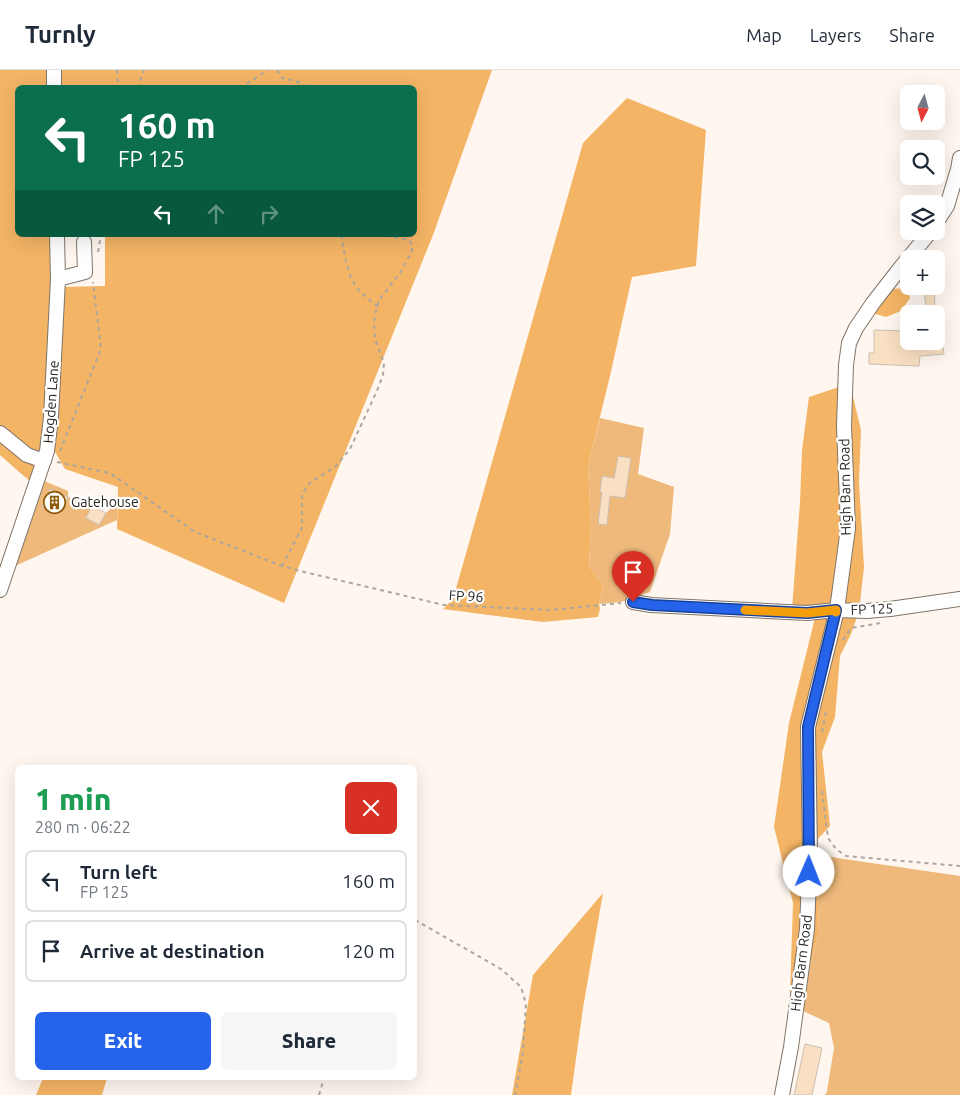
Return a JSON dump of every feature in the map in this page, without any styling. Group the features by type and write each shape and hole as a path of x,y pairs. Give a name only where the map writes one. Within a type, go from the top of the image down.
{"street":[{"path":"54,70 54,85"},
{"path":"945,209 959,165"},
{"name":"Hogden Lane","path":"0,590 47,451 51,418 58,279 57,237"},
{"name":"High Barn Road","path":"782,1095 791,1047 807,929 810,852 808,727 836,610 848,528 844,426 846,366 849,343 856,328 873,303 924,240"},
{"path":"58,279 85,272 84,242"},
{"path":"0,433 27,455 44,461"},
{"name":"FP 125","path":"633,602 652,605 807,613 836,610 867,611 890,609 960,599"}],"path":[{"path":"117,70 118,85"},
{"path":"138,85 144,70"},
{"path":"245,85 268,70"},
{"path":"277,70 282,78 305,85"},
{"path":"97,254 101,237"},
{"path":"342,237 346,259 354,284 363,295 378,307"},
{"path":"282,566 302,528 302,494 310,483 336,466 350,449 383,375 384,363 375,339 374,323 381,297 394,283 412,251 410,241 394,237"},
{"path":"60,453 101,349 92,278"},
{"name":"FP 96","path":"44,461 110,473 194,532 282,566 300,571 444,605 551,610 633,602"},
{"path":"843,640 851,628 886,623"},
{"path":"821,734 827,706"},
{"path":"822,790 828,838 836,849 846,856 960,866"},
{"path":"417,921 501,969 521,987 526,1004 523,1052 515,1095"},
{"path":"319,1095 323,1080"}],"shaded area":[{"path":"0,70 492,70 433,235 284,603 117,529 118,487 65,469 54,450 30,481 0,455"},
{"path":"627,98 706,130 696,266 632,277 588,466 591,526 589,566 603,586 598,617 543,622 443,609 453,599 583,143"},
{"path":"900,288 900,295 909,295 910,298 905,305 900,305 900,311 886,317 872,313 891,289"},
{"path":"839,387 851,388 861,430 859,482 864,567 857,617 840,656 835,717 822,752 830,826 816,841 819,931 810,966 801,1025 789,1024 793,903 774,827 789,723 815,618 792,609 802,450 809,397"},
{"path":"600,418 644,428 638,474 674,487 670,534 650,592 621,602 599,604 603,586 589,566 591,526 588,466"},
{"path":"42,480 68,491 68,497 92,506 86,518 99,525 106,513 117,503 117,520 15,566"},
{"path":"817,855 960,876 960,1095 825,1095 834,1048 829,1023 803,1011 810,966 819,931"},
{"path":"603,893 583,1008 571,1095 512,1095 533,975"},
{"path":"42,1080 106,1080 102,1095 36,1095"}],"building":[{"path":"925,295 934,295 935,305 926,305"},
{"path":"874,330 900,331 900,350 943,350 944,354 920,356 919,366 869,364 869,353 874,353"},
{"path":"618,456 631,458 625,498 610,496 607,525 598,524 602,476 614,478"},
{"name":"Gatehouse","path":"50,489 68,497 63,509 58,507 56,513 42,507"},
{"path":"92,506 106,513 99,525 86,518"},
{"path":"805,1044 822,1048 812,1095 794,1095"}],"slow traffic":[{"path":"745,610 807,613 836,610 836,612"}],"place":[{"name":"Gatehouse","path":"55,502"}],"route":[{"path":"633,602 652,605 807,613 836,610 808,727 809,872"}]}
